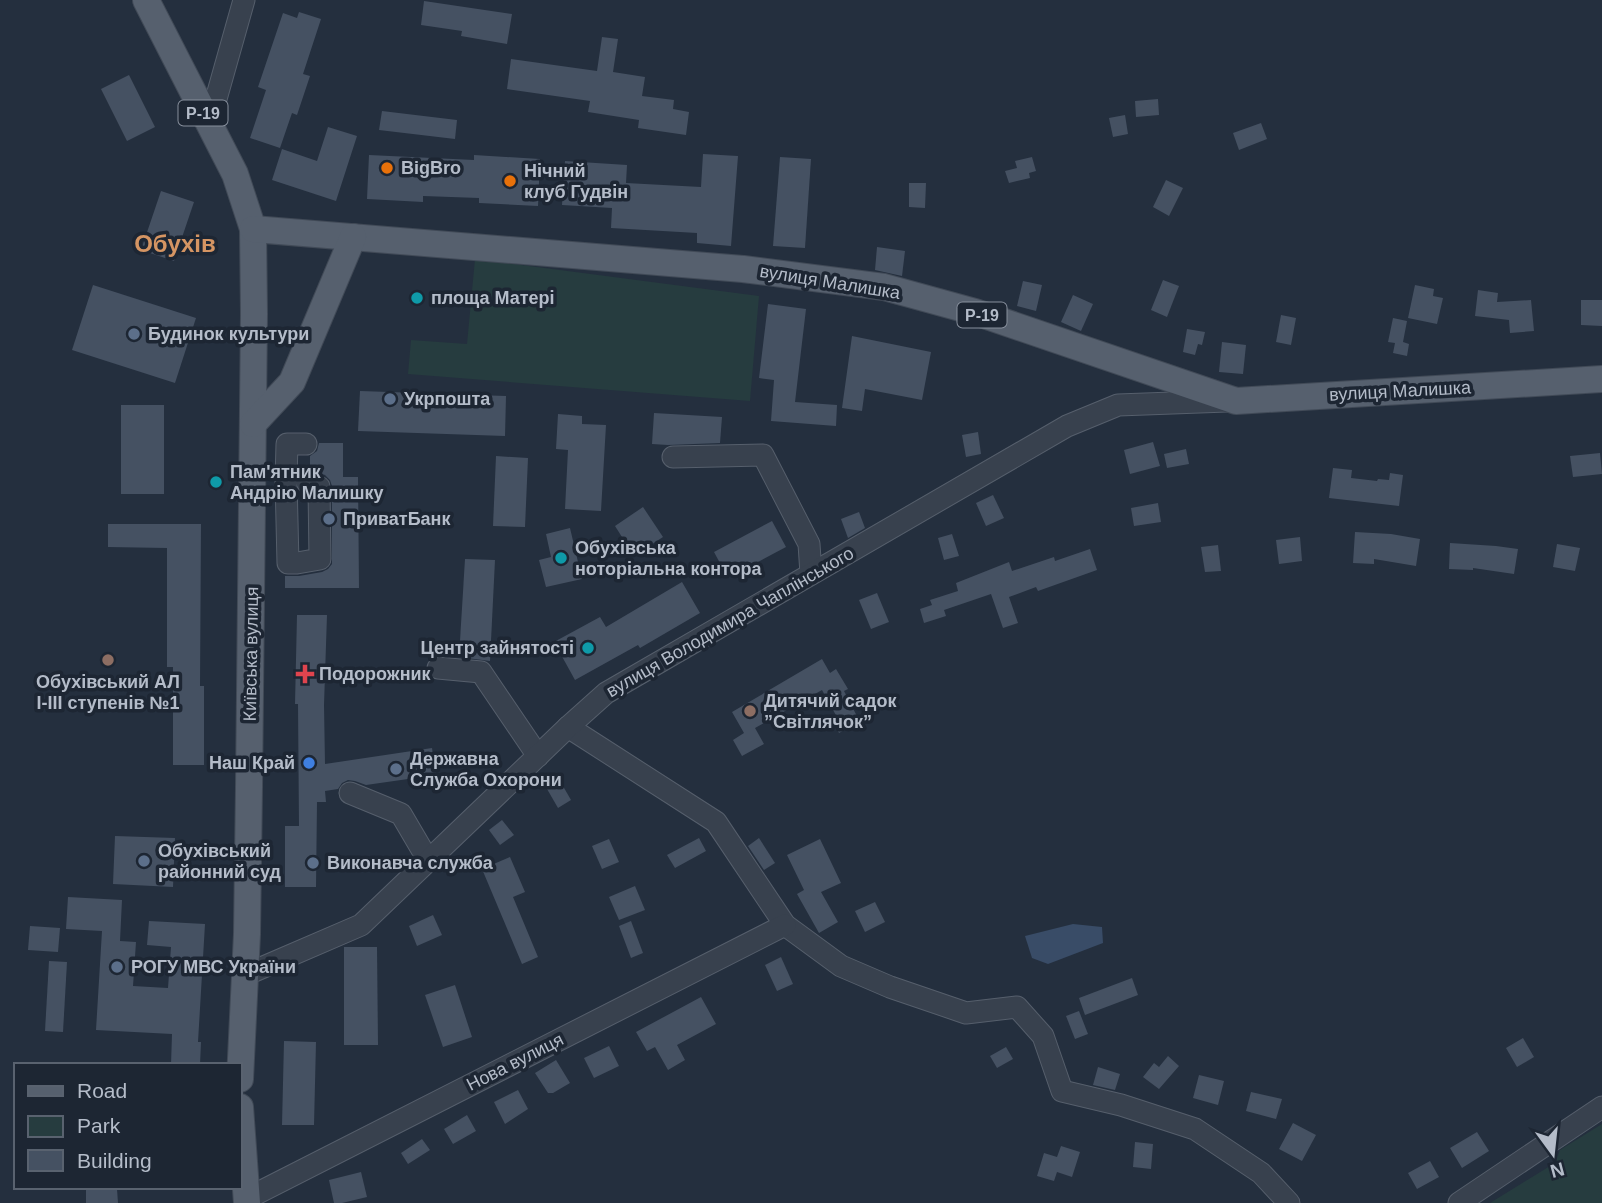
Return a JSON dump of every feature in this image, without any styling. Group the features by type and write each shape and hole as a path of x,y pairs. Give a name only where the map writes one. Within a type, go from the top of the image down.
{"main road":[{"name":"Р-19","path":"146,0 235,174 253,229"},
{"name":"вулиця Малишка","path":"253,229 743,269 884,287 975,312 1237,401 1602,379"},
{"name":"Київська вулиця","path":"241,1063 245,975 253,229"},
{"path":"253,424 292,382 353,237"},
{"path":"242,1138 246,1201"}],"street":[{"path":"209,124 244,0"},
{"name":"вулиця Володимира Чаплінського","path":"245,975 361,925 606,693 811,574 1067,426 1118,405 1237,401"},
{"path":"306,444 287,444 288,563 320,559 319,487 307,482"},
{"path":"673,457 763,455 809,544 811,574"},
{"path":"438,668 481,672 538,756"},
{"path":"568,727 716,822 785,925 841,966 890,988 966,1013 1017,1007 1043,1036 1062,1091 1121,1105 1195,1129 1261,1173 1289,1203"},
{"path":"350,793 401,814 428,860"},
{"name":"Нова вулиця","path":"246,1201 785,925"},
{"path":"1459,1203 1602,1107"}],"green space":[{"path":"475,259 759,296 750,401 408,374 411,340 467,344"},
{"path":"1602,1124 1602,1203 1490,1203 1555,1163 1560,1150"}],"water":[{"path":"1073,924 1102,927 1103,943 1048,964 1032,958 1025,936"}],"building":[{"path":"424,1 512,14 507,44 461,36 462,31 421,25"},
{"path":"299,12 321,19 303,74 310,76 297,115 292,113 280,148 250,138 266,90 258,87 283,13 297,18"},
{"path":"602,37 618,39 613,72 645,77 642,96 674,100 673,109 689,112 686,135 638,128 639,120 588,112 590,101 507,89 511,59 597,71"},
{"path":"129,75 155,127 127,141 101,89"},
{"path":"1158,99 1159,115 1136,117 1135,101"},
{"path":"382,111 457,120 455,139 379,130"},
{"path":"1125,115 1128,134 1113,137 1109,118"},
{"path":"1261,123 1267,139 1239,150 1233,133"},
{"path":"328,127 357,136 336,201 272,180 282,149 317,161"},
{"path":"703,154 738,156 731,246 697,243 697,233 611,228 612,208 562,205 565,161 627,165 626,183 701,187"},
{"path":"369,155 474,160 474,155 540,159 538,206 479,203 479,198 423,196 423,202 367,199"},
{"path":"780,157 811,159 805,248 773,246"},
{"path":"1032,157 1036,171 1029,173 1030,178 1009,183 1005,171 1017,168 1015,161"},
{"path":"1166,180 1183,188 1169,216 1153,207"},
{"path":"909,183 926,183 925,208 909,207"},
{"path":"161,191 194,202 174,261 141,250"},
{"path":"877,247 905,251 902,276 875,270"},
{"path":"1163,280 1179,286 1167,317 1151,310"},
{"path":"1023,281 1042,285 1036,311 1017,306"},
{"name":"Будинок культури","path":"93,285 196,318 175,383 72,350"},
{"path":"1415,285 1434,289 1433,296 1443,298 1437,324 1408,318"},
{"path":"1478,290 1498,293 1497,302 1531,300 1534,331 1510,333 1509,320 1475,316"},
{"path":"1073,295 1093,304 1081,331 1061,322"},
{"path":"1581,300 1602,300 1602,326 1581,325"},
{"path":"768,304 806,309 795,402 837,405 836,426 771,421 774,380 759,378"},
{"path":"1281,315 1296,318 1291,345 1276,342"},
{"path":"1393,318 1407,321 1403,342 1409,344 1407,356 1393,353 1395,343 1388,342"},
{"path":"1187,329 1205,332 1202,345 1198,344 1195,355 1183,352"},
{"path":"852,336 931,352 922,400 865,389 862,411 842,408"},
{"path":"1222,342 1246,345 1243,374 1219,372"},
{"path":"360,391 506,396 505,436 358,431"},
{"path":"121,405 164,405 164,494 121,494"},
{"path":"654,413 722,417 720,443 652,444"},
{"path":"558,414 582,416 582,424 606,425 601,511 565,509 568,450 556,449"},
{"path":"978,432 981,454 966,457 962,435"},
{"path":"1153,442 1160,466 1130,474 1124,450"},
{"path":"319,443 343,443 343,477 358,477 359,588 285,588 285,576 322,572 332,564 332,486 325,475 310,470 310,456 317,451"},
{"path":"1186,449 1189,464 1167,468 1164,454"},
{"path":"1600,453 1602,474 1573,477 1570,456"},
{"path":"496,456 528,458 525,527 493,526"},
{"path":"1333,468 1352,470 1351,478 1377,481 1389,480 1390,473 1403,475 1399,506 1329,498"},
{"path":"993,495 1004,518 986,526 976,503"},
{"path":"1158,503 1161,522 1134,526 1131,508"},
{"path":"643,507 663,537 634,556 615,526"},
{"path":"859,512 865,528 848,538 841,519"},
{"path":"772,521 786,547 728,578 714,552"},
{"path":"108,524 201,524 200,686 204,686 204,765 173,765 173,667 167,667 167,548 108,547"},
{"name":"Обухівська ноторіальна контора","path":"570,528 582,579 546,587 539,560 551,557 546,534"},
{"path":"1355,532 1420,539 1416,566 1374,559 1374,564 1353,563"},
{"path":"952,534 959,556 944,560 938,538"},
{"path":"1300,537 1302,561 1279,564 1276,540"},
{"path":"1450,543 1518,549 1514,574 1473,568 1449,569"},
{"path":"1557,544 1580,548 1575,571 1553,567"},
{"path":"1218,545 1221,571 1205,572 1201,547"},
{"path":"1090,549 1097,570 1038,591 1036,587 1009,597 1018,623 1003,628 991,594 944,610 946,616 924,623 920,609 932,605 930,600 958,591 956,583 1009,562 1012,571"},
{"path":"465,559 495,560 490,661 459,657"},
{"path":"682,582 700,613 640,648 638,645 575,680 554,642 600,617 606,627"},
{"path":"877,593 889,622 871,629 859,600"},
{"path":"297,615 327,615 325,764 432,748 436,775 366,785 348,780 338,789 325,791 326,802 317,802 316,887 285,887 285,826 299,826 298,704 295,704"},
{"path":"822,659 830,673 836,669 848,689 844,691 860,722 839,733 833,721 838,719 822,690 755,728 764,744 742,756 733,740 744,733 732,712"},
{"path":"556,774 571,800 558,808 543,782"},
{"path":"502,820 514,835 500,845 489,830"},
{"name":"Обухівський районний суд","path":"115,836 175,838 173,887 113,884"},
{"path":"699,838 706,851 675,868 667,855"},
{"path":"759,838 775,863 764,870 748,846"},
{"path":"609,839 619,862 602,869 592,846"},
{"path":"820,839 841,883 821,892 838,922 819,933 797,894 804,890 787,855"},
{"path":"510,857 525,892 513,897 538,957 522,964 482,869"},
{"path":"635,886 645,910 619,920 609,897"},
{"name":"РОГУ МВС України","path":"68,897 122,900 120,941 136,942 133,986 168,988 171,947 147,945 149,921 205,924 198,1042 201,1042 200,1063 171,1063 172,1034 96,1030 102,931 66,929"},
{"path":"875,902 885,922 865,932 855,911"},
{"path":"433,915 442,935 417,946 409,926"},
{"path":"631,921 643,953 631,958 619,926"},
{"path":"30,926 60,928 58,952 28,950"},
{"path":"344,947 377,947 378,1045 344,1045"},
{"path":"781,957 793,984 777,991 765,965"},
{"path":"49,961 67,962 63,1032 45,1031"},
{"path":"1132,978 1138,995 1085,1015 1079,998"},
{"path":"455,985 472,1037 443,1047 425,995"},
{"path":"701,997 716,1024 677,1045 685,1060 668,1070 655,1047 647,1051 636,1032"},
{"path":"1079,1011 1088,1034 1075,1039 1066,1016"},
{"path":"1523,1038 1534,1057 1517,1067 1506,1048"},
{"path":"284,1041 316,1042 314,1125 282,1125"},
{"path":"609,1046 619,1066 594,1078 584,1058"},
{"path":"1006,1047 1013,1059 997,1068 990,1056"},
{"path":"1168,1056 1179,1066 1159,1089 1143,1077 1154,1063 1159,1067"},
{"path":"556,1060 570,1083 548,1093 535,1073"},
{"path":"1098,1067 1120,1074 1115,1090 1093,1085"},
{"path":"1199,1075 1224,1081 1218,1105 1193,1098"},
{"path":"518,1090 528,1109 505,1124 494,1102"},
{"path":"1251,1092 1282,1099 1276,1119 1246,1111"},
{"path":"467,1115 476,1131 453,1144 444,1129"},
{"path":"1293,1123 1316,1135 1302,1161 1279,1149"},
{"path":"1477,1132 1489,1151 1462,1168 1450,1148"},
{"path":"422,1139 430,1150 408,1164 401,1153"},
{"path":"1135,1142 1153,1144 1151,1169 1133,1167"},
{"path":"1061,1146 1080,1152 1072,1177 1057,1172 1054,1181 1037,1176 1044,1153 1057,1157"},
{"path":"1430,1161 1439,1177 1417,1189 1408,1173"},
{"path":"361,1172 367,1197 334,1203 329,1180"},
{"path":"117,1189 118,1203 86,1203 86,1190"}],"place":[{"name":"BigBro","path":"387,168"},
{"name":"Нічний клуб Гудвін","path":"510,181"},
{"name":"площа Матері","path":"417,298"},
{"name":"Будинок культури","path":"134,334"},
{"name":"Укрпошта","path":"390,399"},
{"name":"Пам'ятник Андрію Малишку","path":"216,482"},
{"name":"ПриватБанк","path":"329,519"},
{"name":"Обухівська ноторіальна контора","path":"561,558"},
{"name":"Центр зайнятості","path":"588,648"},
{"name":"Обухівський АЛ І-ІІІ ступенів №1","path":"108,660"},
{"name":"Подорожник","path":"305,674"},
{"name":"Дитячий садок ”Світлячок”","path":"750,711"},
{"name":"Наш Край","path":"309,763"},
{"name":"Державна Служба Охорони","path":"396,769"},
{"name":"Обухівський районний суд","path":"144,861"},
{"name":"Виконавча служба","path":"313,863"},
{"name":"РОГУ МВС України","path":"117,967"}],"district":[{"name":"Обухів","path":"175,243"}]}
